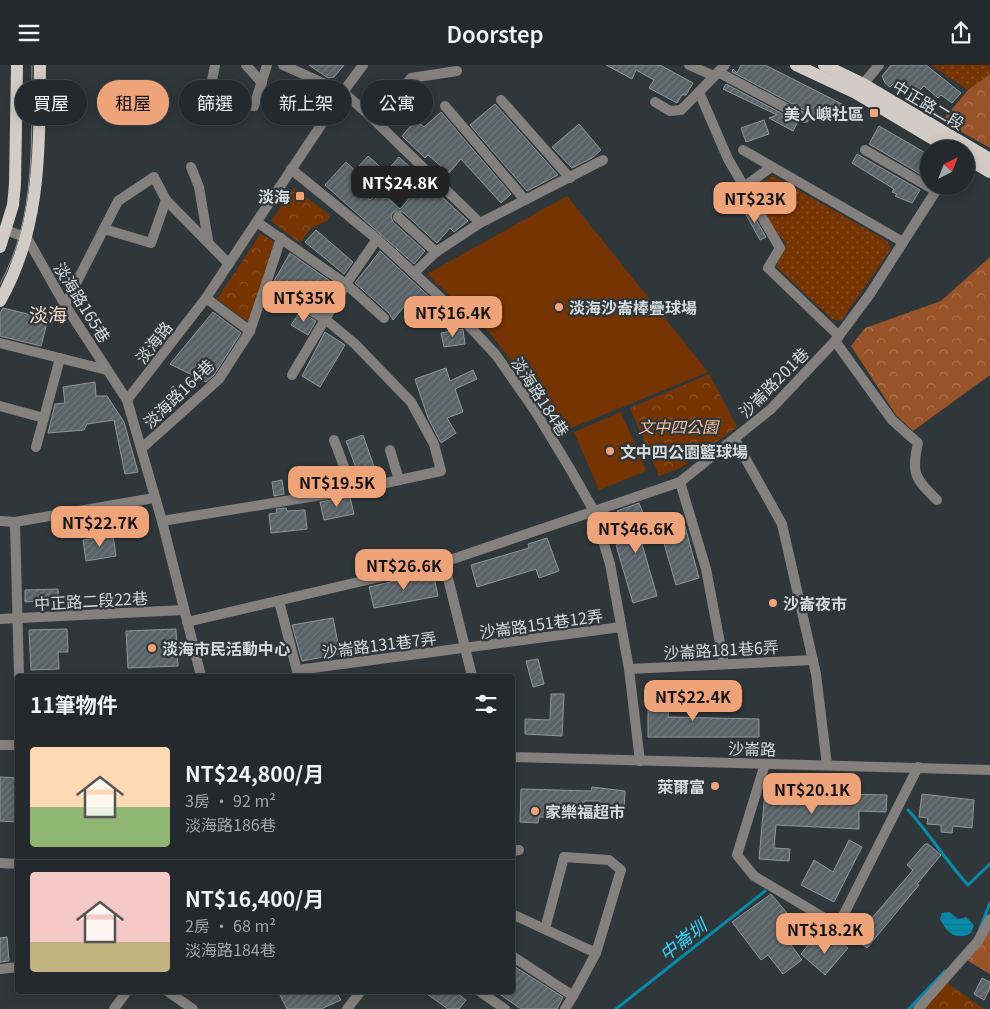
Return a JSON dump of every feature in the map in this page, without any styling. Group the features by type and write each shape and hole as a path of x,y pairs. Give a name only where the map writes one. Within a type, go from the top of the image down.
{"main road":[{"path":"0,247 13,205 15,184 17,65"},
{"path":"0,301 20,261 27,238 38,183 40,65"},
{"name":"中正路二段","path":"796,65 859,89 990,159"},
{"name":"中正路二段","path":"824,65 936,140"},
{"path":"975,163 990,172"}],"street":[{"path":"216,65 209,96 254,106 261,86"},
{"path":"246,65 261,82"},
{"path":"263,80 267,65"},
{"path":"283,65 316,80"},
{"name":"淡海路","path":"351,81 363,65"},
{"path":"689,65 719,71 805,118"},
{"path":"859,89 880,65"},
{"path":"410,80 411,78 456,71"},
{"path":"655,102 670,111 681,109 719,71"},
{"path":"698,92 728,159 780,248 768,268 837,338 892,420 918,443 913,464 919,482 937,500"},
{"path":"351,99 361,108"},
{"path":"501,100 570,178"},
{"path":"445,106 525,201"},
{"name":"淡海路","path":"127,399 206,298 321,125"},
{"path":"379,125 480,223"},
{"path":"743,150 903,242"},
{"path":"865,150 920,179"},
{"path":"414,273 436,253 480,223 603,160"},
{"path":"191,167 199,187 208,240"},
{"path":"744,187 770,167"},
{"name":"淡海路184巷","path":"291,169 377,239 459,315 496,355 535,411 594,511 610,564 629,669 640,761"},
{"path":"65,305 118,201 154,177 166,200 208,240 229,264"},
{"name":"沙崙路201巷","path":"827,765 814,660 782,524 735,440 771,409 837,338 903,242 933,195"},
{"path":"104,229 151,243 166,200"},
{"path":"398,217 436,253"},
{"path":"257,222 346,284 384,318"},
{"path":"6,230 27,238"},
{"name":"淡海路165巷","path":"27,238 65,305 127,399"},
{"name":"淡海路164巷","path":"142,449 219,379 250,331 280,238"},
{"path":"292,375 346,284 377,239"},
{"path":"162,521 353,490 441,471 434,444 411,402 354,344 325,319 266,284"},
{"path":"206,298 250,331"},
{"path":"0,343 107,370"},
{"path":"36,447 60,358"},
{"path":"127,399 162,521 200,674"},
{"path":"0,406 44,418"},
{"path":"334,440 353,490"},
{"path":"187,622 444,562 680,481 735,440"},
{"path":"390,450 399,480"},
{"path":"680,481 706,569 724,664"},
{"path":"0,521 15,522 154,498"},
{"path":"15,522 19,674"},
{"path":"444,562 471,674"},
{"path":"280,601 297,673"},
{"name":"中正路二段22巷","path":"0,619 184,610"},
{"name":"沙崙路151巷12弄","path":"465,649 621,627"},
{"name":"沙崙路131巷7弄","path":"297,673 465,649"},
{"name":"沙崙路181巷6弄","path":"629,669 814,660"},
{"path":"0,745 15,745"},
{"name":"沙崙路","path":"515,757 990,770"},
{"path":"766,764 738,855 754,876 838,926 918,767"},
{"path":"545,929 564,857 609,860 621,869 596,953 566,1009"},
{"path":"0,863 15,864"},
{"path":"515,915 596,953"},
{"path":"918,1009 978,941 990,919"},
{"path":"515,958 573,996"},
{"path":"0,969 15,967"},
{"path":"114,1009 125,994"},
{"path":"171,994 193,1009"},
{"path":"347,1009 359,994"},
{"path":"483,994 505,1009"}],"green space":[{"path":"931,65 990,65 990,74 968,90"},
{"path":"990,74 990,148 942,121 968,90"},
{"path":"771,177 777,178 887,241 891,249 841,321 832,319 777,267 779,257 787,244 774,229 751,189"},
{"path":"294,188 330,215 327,221 311,228 300,243 271,221"},
{"name":"淡海沙崙棒疊球場","path":"567,196 708,372 559,433 530,386 490,333 427,274"},
{"path":"261,233 276,244 249,323 217,299"},
{"path":"990,257 990,375 913,431 896,415 851,346 865,328 941,301"},
{"name":"文中四公園","path":"709,374 737,427 682,467 659,476 630,408"},
{"name":"文中四公園籃球場","path":"621,412 646,471 599,490 574,432"},
{"path":"990,929 990,974 965,959"},
{"path":"946,982 984,1009 922,1009"}],"water":[{"path":"949,912 958,919 966,917 974,925 971,933 956,936 949,932 940,919 942,913"}],"building":[{"path":"309,65 344,65 334,77 328,78"},
{"path":"606,65 660,65 693,83 686,95 682,95 677,103 649,88 654,80 636,70 632,79"},
{"path":"741,65 765,65 842,104 836,116 827,112 823,120 732,72 733,69 737,73"},
{"path":"891,65 926,65 961,93 952,103 941,95 938,98 924,86 917,93 897,80 890,87 885,83 882,76"},
{"path":"726,84 798,122 793,131 769,118 777,115 723,89"},
{"path":"495,104 558,175 527,191 470,125"},
{"path":"441,112 511,194 501,203 461,159 449,173 428,155 425,158 402,136 412,125 422,125 424,127 433,125 433,119"},
{"path":"764,120 769,134 746,142 741,128"},
{"path":"579,124 601,150 592,158 572,168 552,147"},
{"path":"879,126 920,150 920,174 869,144"},
{"path":"857,154 920,190 912,203 895,196 897,194 892,192 894,189 852,163"},
{"path":"368,156 388,174 379,184 359,166"},
{"path":"399,157 468,221 454,232 450,228 437,243 403,212 393,212 391,216 393,222 425,251 414,264 325,185 346,162 359,174 351,183 370,200 379,190 400,209 413,194 387,171"},
{"path":"749,208 766,237 760,240 744,211"},
{"path":"316,230 353,262 344,274 305,242"},
{"path":"380,251 436,303 430,311 424,306 420,310 409,301 393,320 389,313 355,283"},
{"path":"290,253 337,286 323,310 274,281"},
{"path":"3,308 48,319 41,346 0,336 0,313"},
{"path":"213,312 241,333 214,375 206,382 170,364"},
{"path":"300,312 316,321 308,335 291,325"},
{"path":"463,329 465,344 444,347 441,333"},
{"path":"325,332 345,345 320,387 302,376"},
{"path":"446,368 450,381 473,370 477,379 455,389 463,412 447,418 456,433 441,443 428,418 415,379"},
{"path":"95,382 96,396 107,396 124,422 138,472 125,474 114,420 87,424 84,430 48,433 55,404 65,403 63,387"},
{"path":"173,386 181,392 158,421 150,414"},
{"path":"363,435 378,478 361,481 346,441"},
{"path":"282,480 284,494 274,496 272,482"},
{"path":"350,497 354,514 324,520 320,502"},
{"path":"639,503 654,540 642,544 657,596 633,603 616,545 630,541 617,511"},
{"path":"286,508 287,511 305,510 307,529 271,533 269,514 277,513 276,509"},
{"path":"685,526 699,578 676,585 661,533"},
{"path":"113,535 116,556 86,561 83,540"},
{"path":"547,538 559,571 539,578 536,569 477,587 471,565 529,548 528,544"},
{"path":"433,572 438,596 374,608 369,587"},
{"path":"58,589 59,600 25,602 25,590"},
{"path":"333,618 340,654 302,661 292,625"},
{"path":"67,629 68,652 58,652 59,669 31,670 29,630"},
{"name":"淡海市民活動中心","path":"176,629 178,666 128,668 126,631"},
{"path":"538,659 544,684 533,687 526,661"},
{"path":"648,688 670,689 668,717 759,719 759,737 648,737"},
{"path":"551,694 564,694 562,736 525,734 525,719 550,720"},
{"path":"0,777 15,778 15,822 0,821"},
{"name":"家樂福超市","path":"592,787 625,791 624,813 601,814 600,801 549,804 548,817 539,817 538,823 520,822 521,789 591,791"},
{"path":"765,792 887,795 886,812 859,811 859,829 776,825 774,848 790,849 789,861 759,859"},
{"path":"922,794 974,800 972,828 953,826 952,833 941,832 941,825 927,824 928,818 919,817"},
{"path":"849,840 862,847 834,902 801,885 814,860 833,872"},
{"path":"925,844 928,844 941,855 867,948 855,938 913,870 907,865"},
{"path":"771,894 797,925 784,935 802,960 783,974 768,955 761,960 732,922"},
{"path":"7,937 9,961 0,962 0,938"},
{"path":"834,937 848,948 825,975 801,954 812,940 823,950"},
{"path":"515,967 563,997 557,1009 521,1009 499,994 515,994"},
{"path":"982,978 990,982 990,988 984,1000 974,994"},
{"path":"280,994 338,994 341,1000 321,1009 287,1009"},
{"path":"427,994 458,994 466,1000 459,1009 448,1009"}],"waterway":[{"name":"中崙圳","path":"908,810 968,885 990,864"},
{"name":"中崙圳","path":"616,1009 765,891"},
{"name":"中崙圳","path":"980,928 990,903"},
{"name":"中崙圳","path":"909,1009 945,971"}],"tram line":[{"path":"0,284 12,258 26,205 30,177 32,65"}],"place":[{"name":"美人嶼社區","path":"874,113"},
{"name":"淡海","path":"300,196"},
{"name":"淡海沙崙棒疊球場","path":"559,307"},
{"name":"文中四公園籃球場","path":"610,451"},
{"name":"沙崙夜市","path":"773,603"},
{"name":"淡海市民活動中心","path":"152,648"},
{"name":"萊爾富","path":"715,786"},
{"name":"家樂福超市","path":"535,811"}],"district":[{"name":"淡海","path":"48,313"}]}
